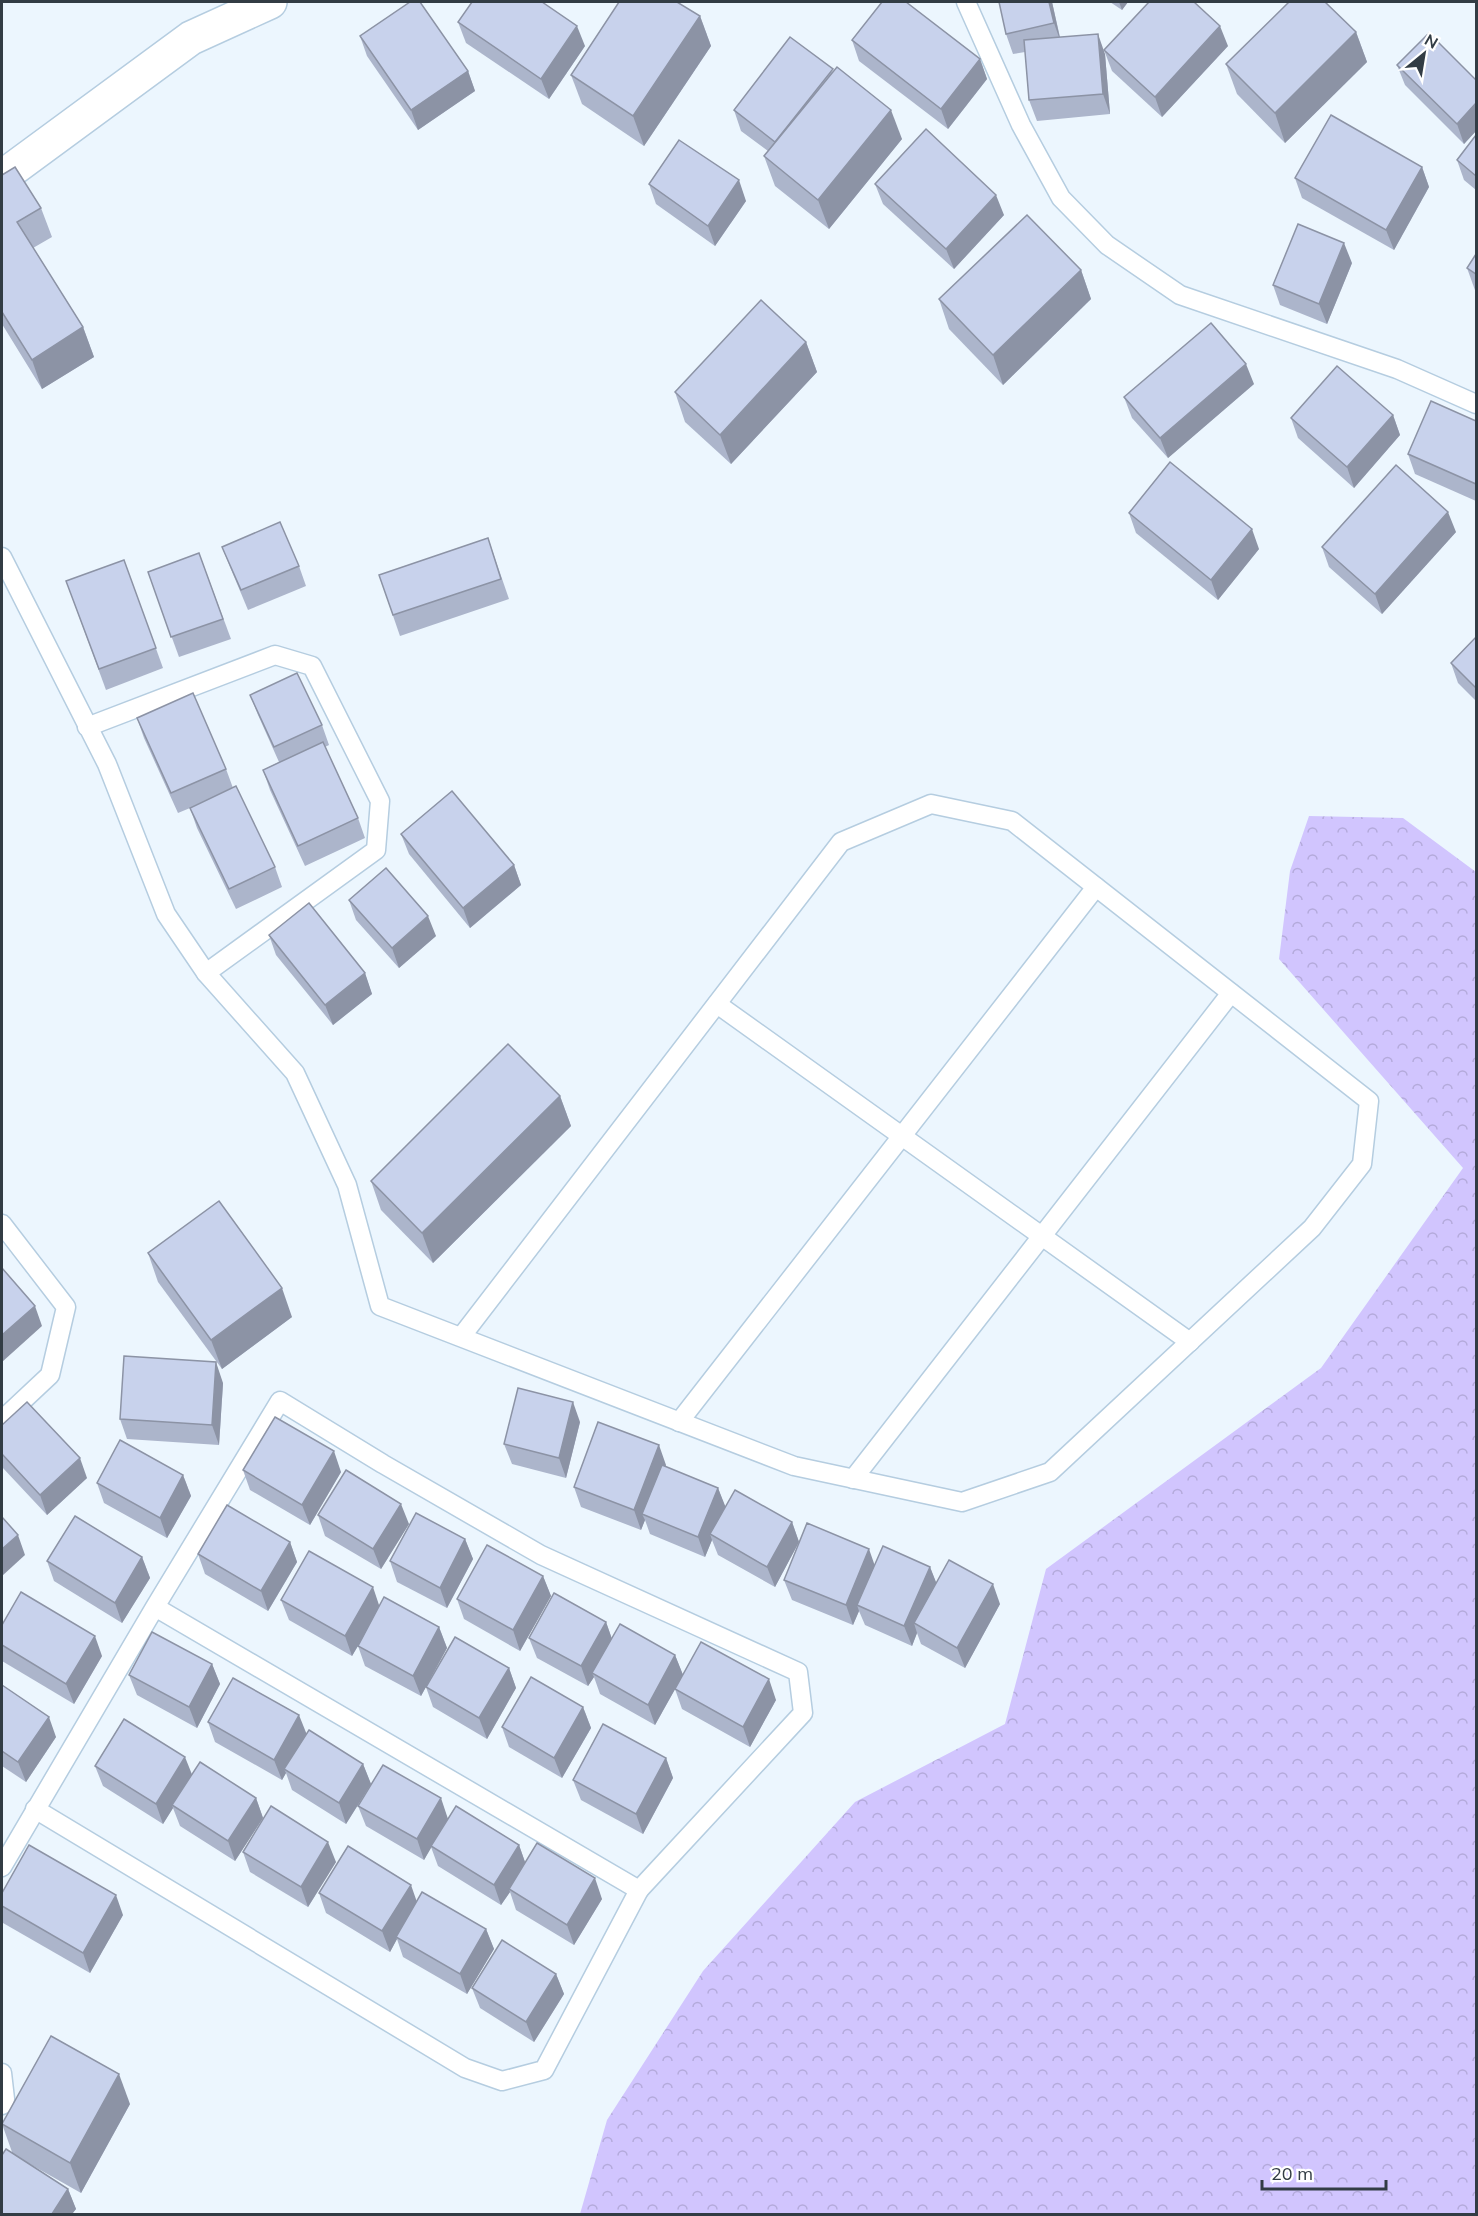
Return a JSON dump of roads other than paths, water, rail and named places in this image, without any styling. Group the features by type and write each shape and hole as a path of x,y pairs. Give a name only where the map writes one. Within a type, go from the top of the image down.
{"street":[{"path":"2,177 191,38 270,2"}],"lane":[{"path":"966,2 1021,125 1061,198 1107,245 1180,294 1397,369 1476,404"},
{"path":"2,557 107,764 166,914 206,973 295,1073 347,1185 380,1306 794,1466 962,1502 1050,1472 1312,1228 1362,1164 1369,1101 1012,821 931,804 841,842 461,1337"},
{"path":"87,727 275,655 312,666 380,801 376,850 206,973"},
{"path":"679,1422 1096,887"},
{"path":"853,1479 1231,993"},
{"path":"717,1004 1190,1341"},
{"path":"2,1224 66,1307 50,1375 2,1420"},
{"path":"2,1867 35,1809 155,1607 280,1401 383,1464 541,1555 798,1672 803,1713 639,1890 544,2070 502,2081 465,2068 35,1809"},
{"path":"155,1607 639,1890"},
{"path":"2,2073 5,2099 2,2105"}]}
